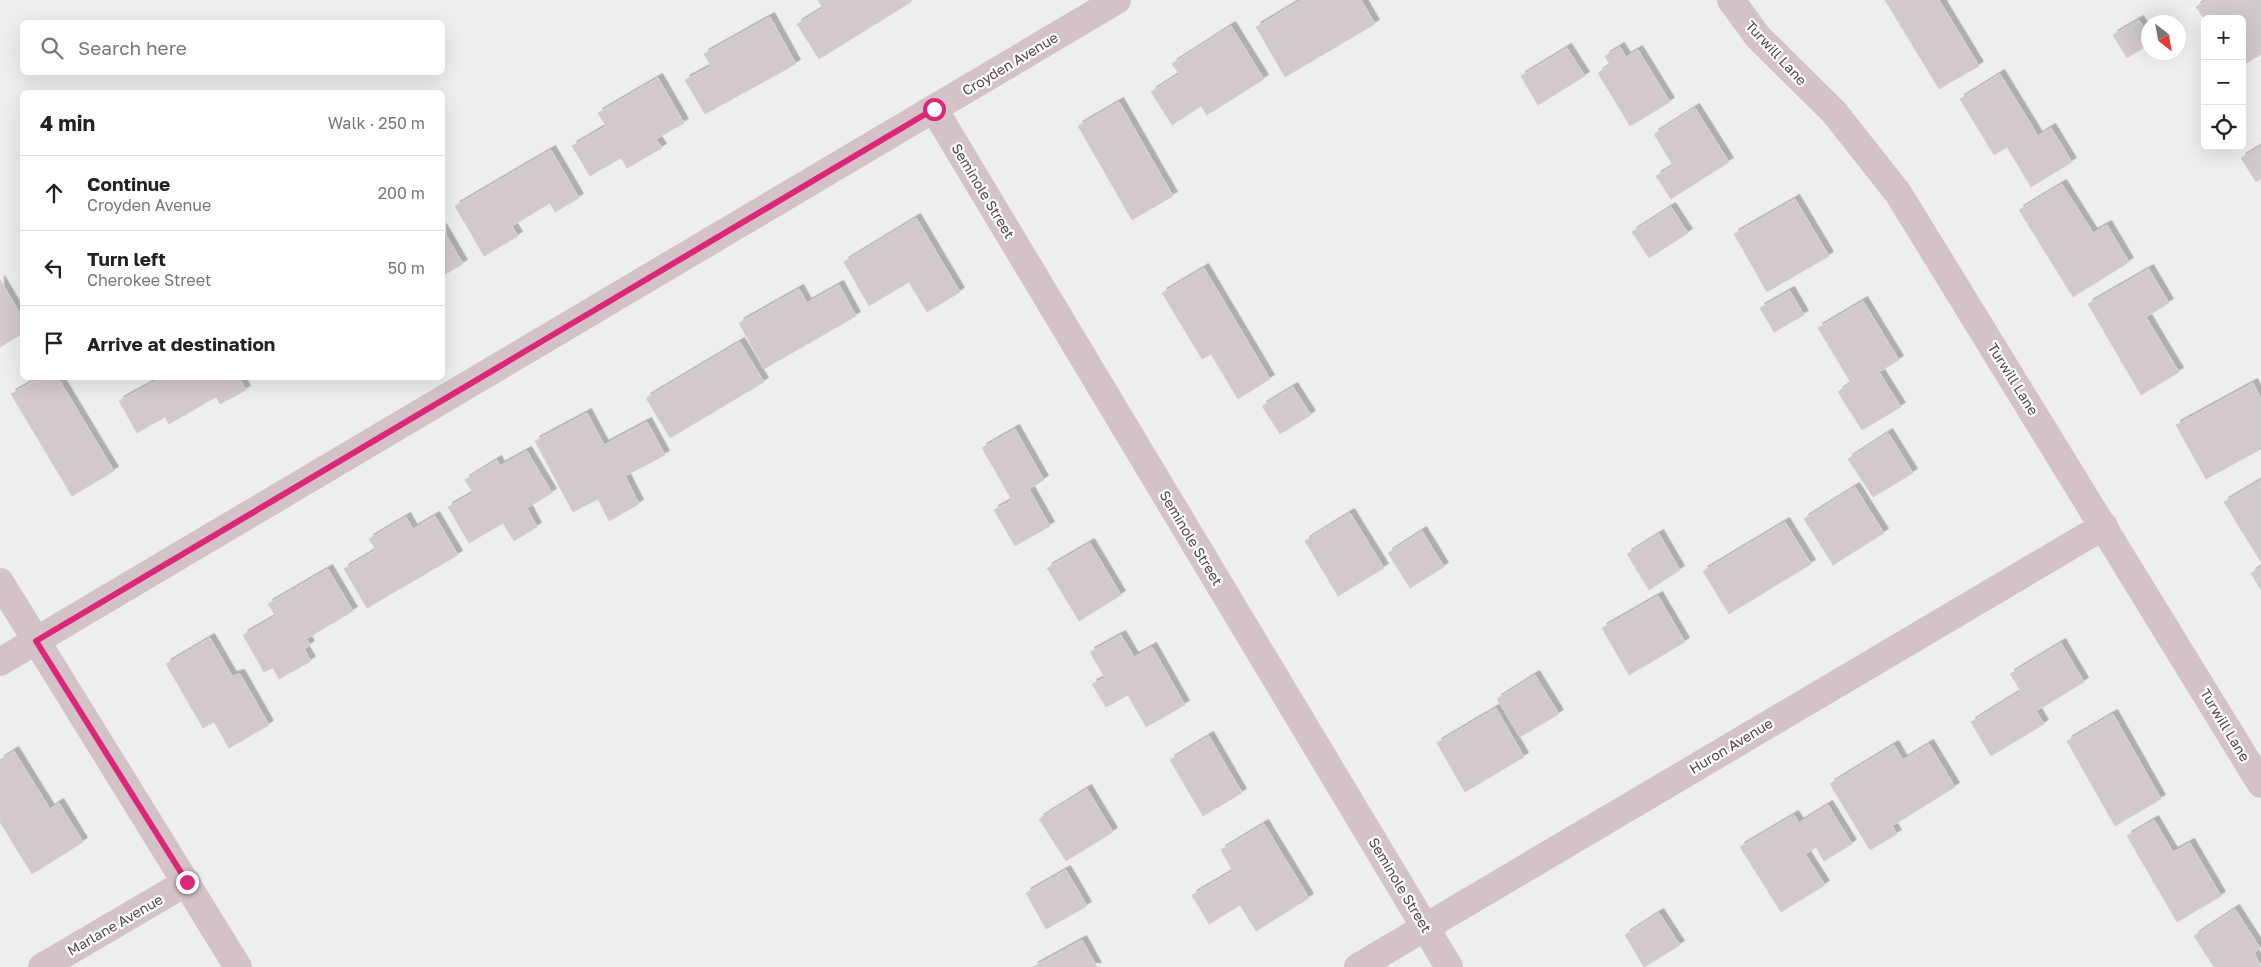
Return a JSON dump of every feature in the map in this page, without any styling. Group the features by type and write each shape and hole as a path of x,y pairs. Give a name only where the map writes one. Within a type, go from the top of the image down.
{"street":[{"name":"Croyden Avenue","path":"0,662 1117,0"},
{"name":"Turwill Lane","path":"1731,0 1758,37 1834,112 1898,193 2261,784"},
{"name":"Seminole Street","path":"934,109 1448,967"},
{"name":"Huron Avenue","path":"1358,967 2104,526"},
{"path":"0,582 238,967"},
{"name":"Marlane Avenue","path":"42,967 187,882"}],"building":[{"path":"818,0 910,0 911,2 819,59 797,24 823,8"},
{"path":"1301,0 1361,0 1375,24 1285,77 1256,27"},
{"path":"1885,0 1939,0 1979,66 1939,89"},
{"path":"2207,0 2261,0 2261,54 2246,63 2246,15 2202,15 2196,7"},
{"path":"770,17 796,64 705,114 685,80 711,66 704,54"},
{"path":"2139,20 2141,23 2141,49 2127,58 2113,35"},
{"path":"1231,26 1264,79 1207,115 1201,106 1172,125 1151,92 1179,74 1172,64"},
{"path":"1620,47 1626,57 1638,50 1670,102 1630,126 1598,73 1610,65 1605,56"},
{"path":"1567,48 1585,76 1538,105 1521,76"},
{"path":"2000,74 2038,136 2051,128 2072,162 2031,187 2007,147 1994,155 1960,99"},
{"path":"658,78 684,123 656,139 662,148 627,168 621,158 590,176 572,146 606,126 598,113"},
{"path":"1119,102 1173,196 1132,220 1078,126"},
{"path":"1695,108 1729,162 1671,199 1656,176 1673,166 1654,134"},
{"path":"2261,146 2261,179 2256,182 2241,158"},
{"path":"551,150 579,198 555,212 550,203 512,226 518,236 484,256 455,206"},
{"path":"2062,184 2093,233 2107,225 2129,262 2073,297 2019,210"},
{"path":"1795,199 1829,256 1767,292 1734,234"},
{"path":"1671,207 1688,233 1649,258 1632,232"},
{"path":"916,218 960,292 927,312 909,282 869,306 844,262"},
{"path":"445,233 463,264 445,274"},
{"path":"1204,268 1270,379 1238,399 1211,354 1202,359 1162,293"},
{"path":"2149,269 2169,303 2146,317 2179,372 2141,395 2088,304"},
{"path":"0,280 20,314 20,335 0,347"},
{"path":"839,285 856,316 764,369 739,323 799,289 807,303"},
{"path":"1790,291 1804,315 1774,332 1760,308"},
{"path":"1863,301 1899,360 1879,372 1901,407 1862,430 1838,392 1851,383 1818,328"},
{"path":"740,342 764,382 670,438 646,398"},
{"path":"36,380 59,380 114,471 72,496 11,394"},
{"path":"157,380 240,380 246,390 220,404 216,397 169,424 165,417 137,433 119,401"},
{"path":"2253,383 2261,399 2261,449 2206,479 2176,425"},
{"path":"1293,387 1311,415 1280,434 1262,406"},
{"path":"587,413 604,445 647,422 665,455 625,476 639,504 609,521 598,499 573,512 535,441"},
{"path":"1015,429 1044,480 1029,489 1050,526 1015,546 994,510 1012,500 982,448"},
{"path":"1888,433 1913,473 1873,497 1848,459"},
{"path":"527,451 552,493 527,508 537,527 514,541 503,523 469,543 448,507 473,493 465,480 497,460 500,466"},
{"path":"2261,480 2261,562 2224,502"},
{"path":"1855,487 1884,533 1833,565 1804,519"},
{"path":"1350,513 1384,568 1338,596 1305,541"},
{"path":"435,516 458,555 367,608 344,569 376,550 369,539 406,517 413,529"},
{"path":"1785,522 1811,564 1729,614 1703,571"},
{"path":"1422,531 1444,567 1410,588 1388,553"},
{"path":"1659,534 1680,570 1649,590 1627,554"},
{"path":"1090,543 1121,595 1079,621 1047,568"},
{"path":"2261,567 2261,590 2251,573"},
{"path":"328,569 353,611 306,639 310,645 304,649 311,661 279,679 273,668 264,672 243,635 276,616 268,604"},
{"path":"1658,596 1685,642 1629,675 1602,628"},
{"path":"1121,635 1134,657 1152,647 1185,705 1146,727 1128,695 1106,707 1092,684 1105,678 1090,652"},
{"path":"210,638 232,676 240,674 269,725 229,748 214,722 203,728 166,664"},
{"path":"2061,643 2084,682 2036,711 2044,724 1991,756 1971,722 2021,691 2010,674"},
{"path":"1535,675 1559,714 1520,737 1497,699"},
{"path":"1496,708 1524,757 1465,792 1437,743"},
{"path":"2113,714 2161,799 2115,826 2067,741"},
{"path":"1209,736 1242,793 1203,816 1170,760"},
{"path":"1929,744 1955,787 1892,826 1897,834 1870,850 1830,784 1894,745 1903,760"},
{"path":"14,751 50,809 59,803 83,842 32,874 0,822 0,760"},
{"path":"1087,789 1113,832 1066,861 1039,819"},
{"path":"1828,805 1852,844 1824,861 1816,847 1805,854 1825,885 1781,912 1740,847 1794,815 1799,823"},
{"path":"2154,820 2173,852 2190,843 2221,896 2177,922 2127,836"},
{"path":"1264,824 1309,898 1256,931 1240,905 1209,924 1192,895 1233,871 1221,850"},
{"path":"1066,870 1087,906 1046,929 1026,893"},
{"path":"2235,909 2260,948 2254,953 2261,967 2214,967 2194,936"},
{"path":"1659,913 1680,945 1644,967 1625,935"},
{"path":"1082,940 1097,967 1033,967"}],"route":[{"path":"187,882 36,641 934,109"}]}
